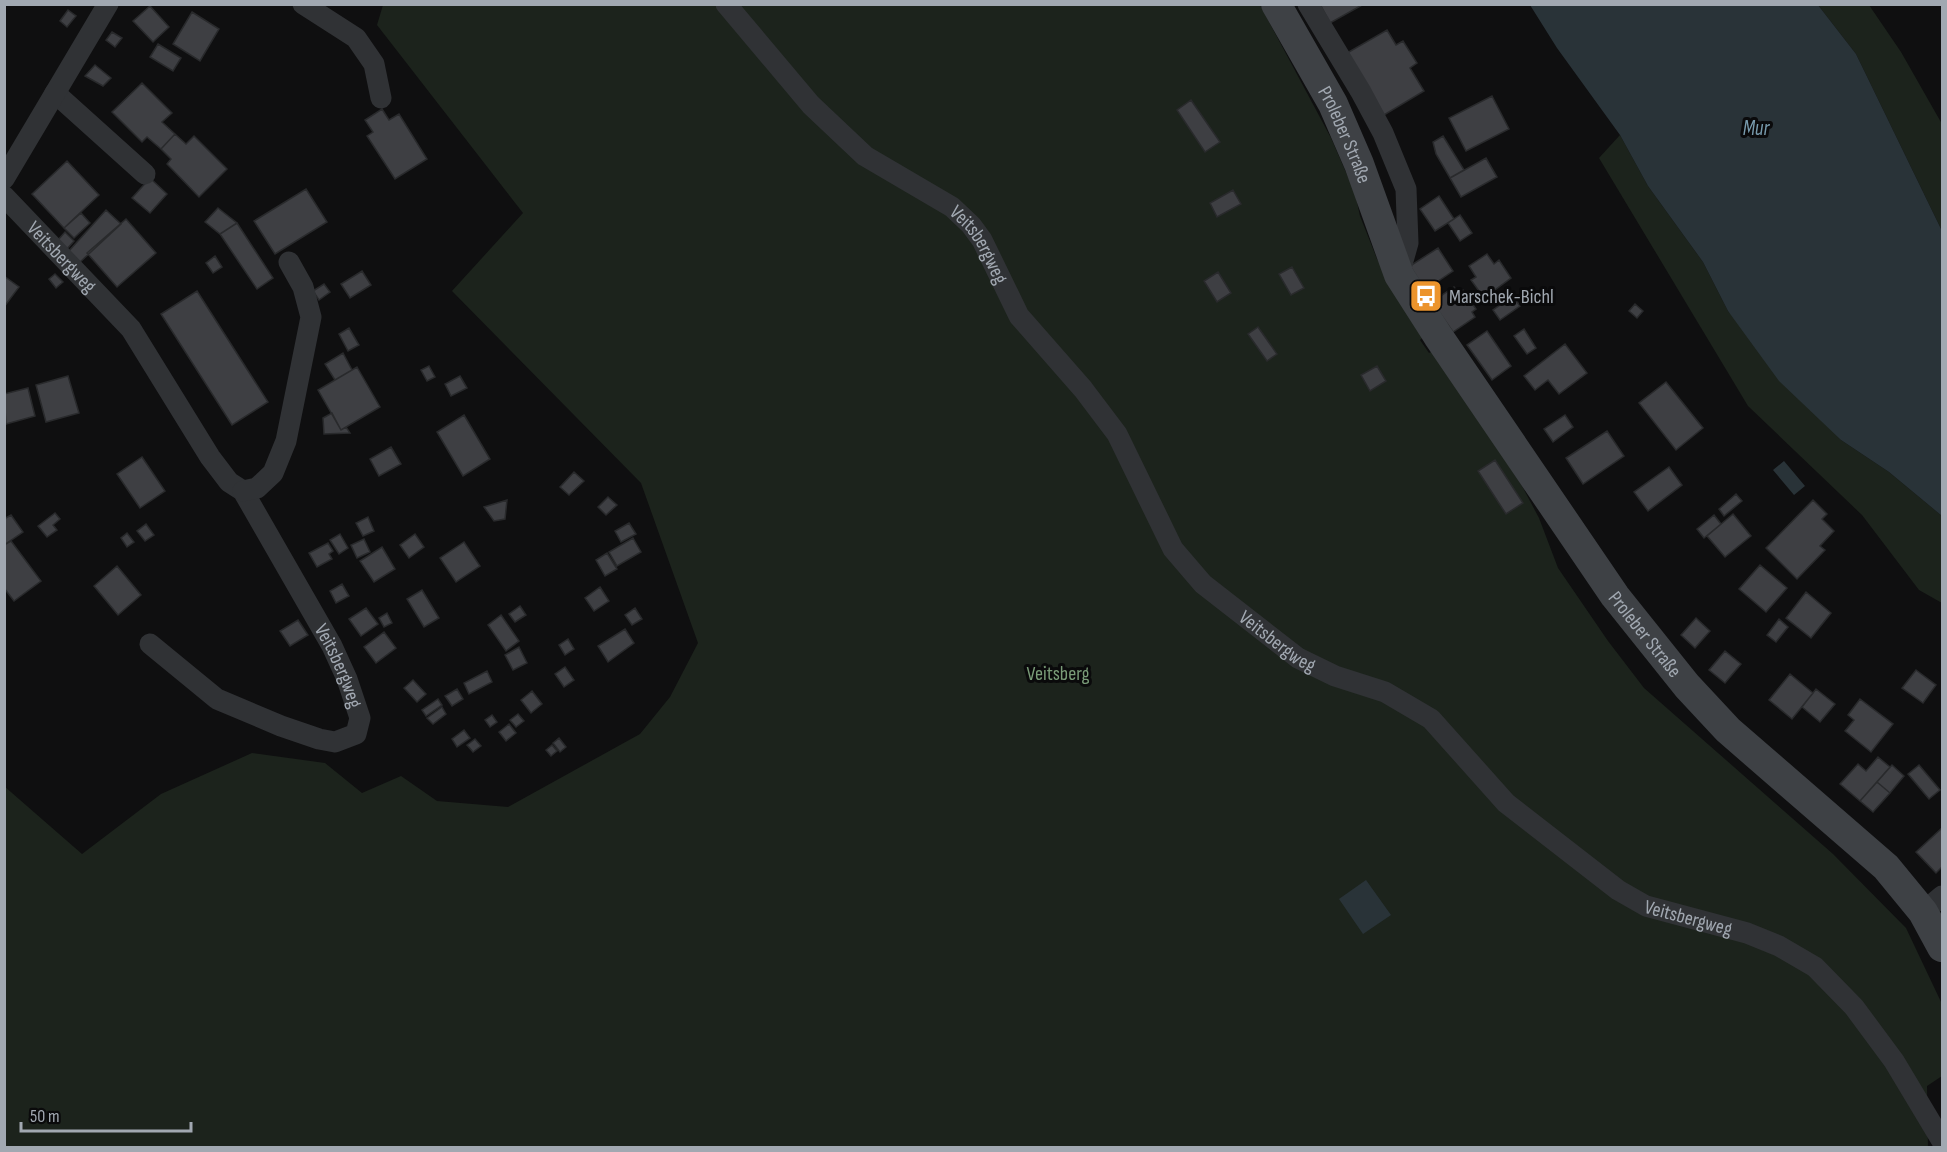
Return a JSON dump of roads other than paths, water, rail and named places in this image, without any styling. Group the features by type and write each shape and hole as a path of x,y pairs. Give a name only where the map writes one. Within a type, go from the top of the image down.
{"main road":[{"name":"Proleber Straße","path":"1276,4 1334,104 1359,164 1399,274 1426,319 1615,596 1659,652 1728,730 1777,775 1933,904 1942,947"}],"street":[{"path":"4,179 108,4"},
{"path":"303,4 356,38 374,64 381,98"},
{"name":"Veitsbergweg","path":"726,4 811,105 865,156 951,207 970,225 982,240 1019,316 1083,389 1117,434 1173,549 1203,584 1298,658 1335,676 1384,692 1431,719 1506,803 1618,890 1646,906 1768,941 1815,968 1861,1016 1894,1061 1942,1141"},
{"name":"Proleber Straße","path":"1308,4 1362,92 1383,133 1406,189 1408,243 1399,274"},
{"path":"56,93 145,174"},
{"name":"Veitsbergweg","path":"4,196 112,306 131,329 210,458 229,482 243,491 332,646 347,679 360,718 356,734 335,742 319,739 217,699 150,644"},
{"path":"243,491 257,488 273,473 286,441 311,317 303,287 289,262"}],"water":[{"name":"Mur","path":"1530,5 1818,5 1856,54 1942,231 1942,516 1889,472 1841,440 1779,381 1728,311 1703,262 1648,186 1620,135 1557,48"},
{"path":"1784,461 1805,486 1794,495 1773,470"},
{"path":"1366,880 1391,915 1363,934 1339,899"}],"place":[{"name":"Marschek-Bichl","path":"1426,296"}],"park label":[{"name":"Veitsberg","path":"1058,673"}]}
